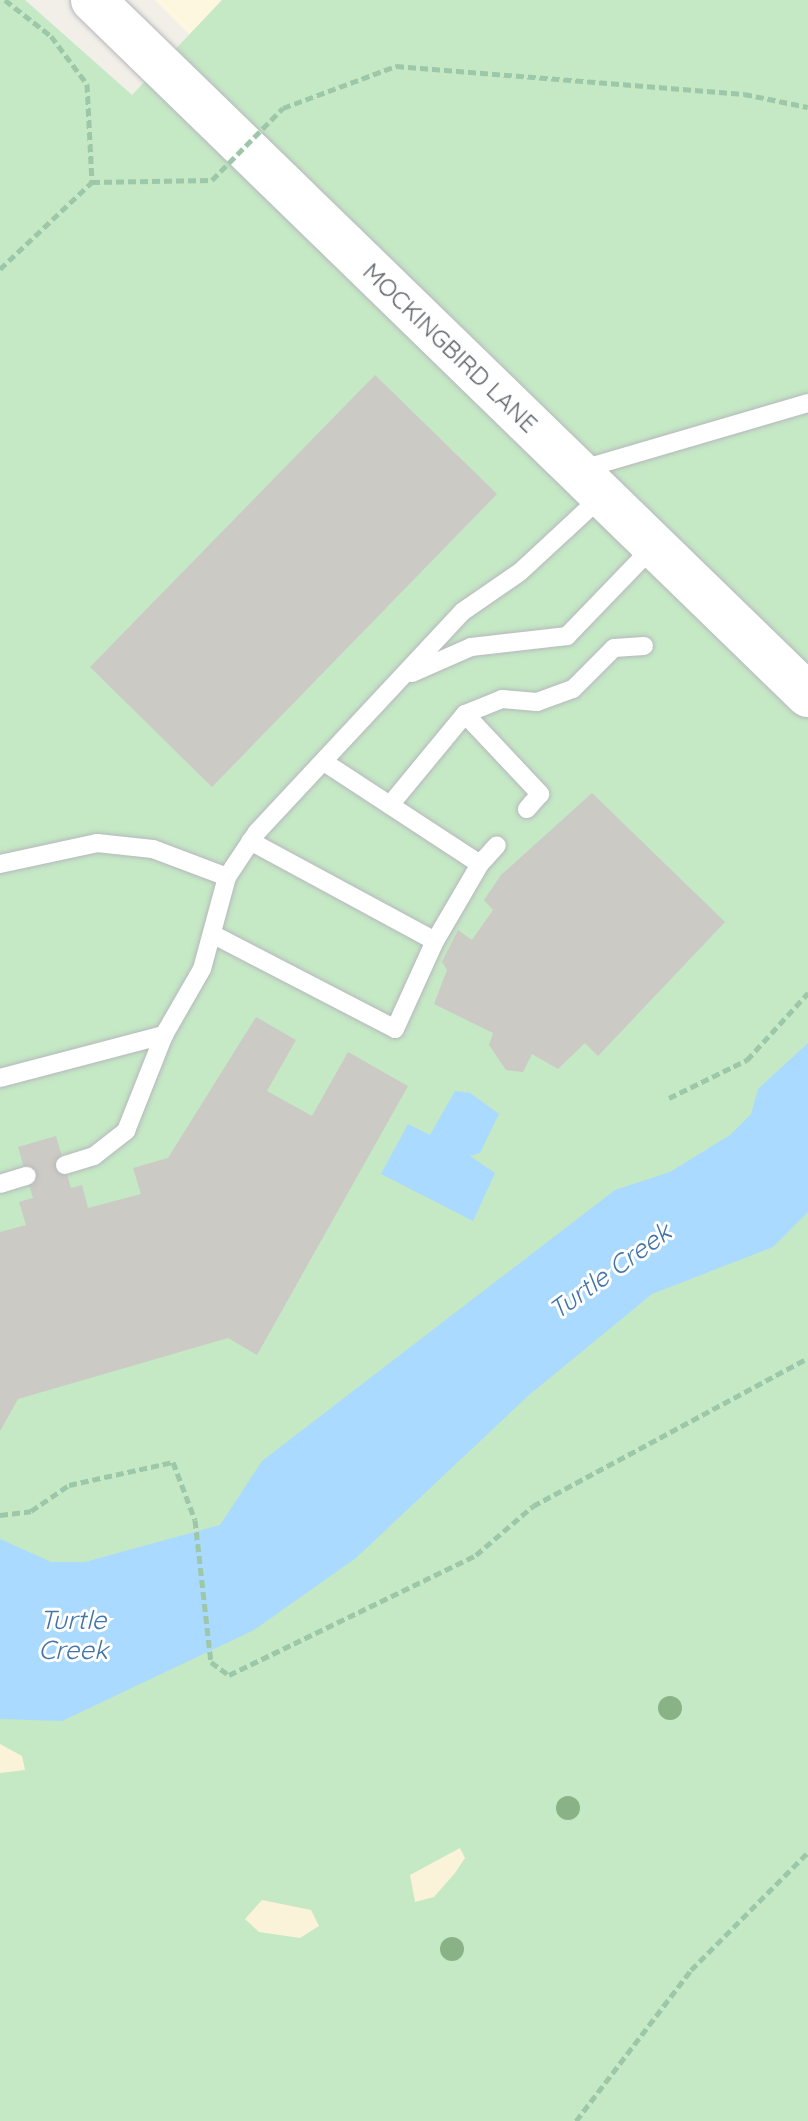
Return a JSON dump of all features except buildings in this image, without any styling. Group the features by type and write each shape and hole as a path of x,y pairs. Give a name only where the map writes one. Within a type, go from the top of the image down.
{"main road":[{"name":"MOCKINGBIRD LANE","path":"93,0 808,695"}],"lane":[{"path":"65,1165 94,1156 126,1131 164,1035 212,934 227,877 250,841 409,674 462,612 520,572 589,483 808,403"},
{"path":"409,674 471,647 567,636 654,546"},
{"path":"390,805 465,714 502,699 537,702 573,689 614,648 644,646"},
{"path":"465,714 540,794 527,809"},
{"path":"324,762 480,864"},
{"path":"250,841 435,941"},
{"path":"0,864 97,843 153,849 227,877"},
{"path":"212,934 395,1029 435,941 480,864 497,845"},
{"path":"0,1078 164,1035"},
{"path":"0,1184 27,1176"}],"path":[{"path":"5,0 51,36 87,84 92,182"},
{"path":"0,269 92,182 212,180 283,108 396,66 744,94 808,107"},
{"path":"669,1098 747,1060 808,993"},
{"path":"0,1515 31,1511 69,1485 173,1462 195,1520 210,1656 220,1673 234,1673 396,1588 476,1555 533,1506 808,1358"},
{"path":"576,2121 691,1970 808,1852"}],"shaded area":[{"path":"155,0 222,0 190,35"}],"green space":[{"path":"0,0 25,0 132,95 222,0 808,0 808,2121 0,2121"}],"sand":[{"path":"0,1744 22,1756 25,1770 0,1773"},
{"path":"460,1848 465,1858 455,1873 434,1897 415,1902 410,1875"},
{"path":"262,1900 311,1910 319,1926 300,1938 259,1932 245,1919"}],"water":[{"name":"Turtle Creek","path":"808,1043 808,1212 773,1247 652,1294 529,1395 356,1558 254,1630 62,1721 0,1719 0,1539 51,1562 85,1562 220,1525 262,1461 615,1190 670,1172 730,1135 751,1114 758,1089"},
{"path":"455,1091 470,1093 499,1114 480,1153 470,1156 495,1173 473,1221 381,1174 408,1124 430,1135"}]}
